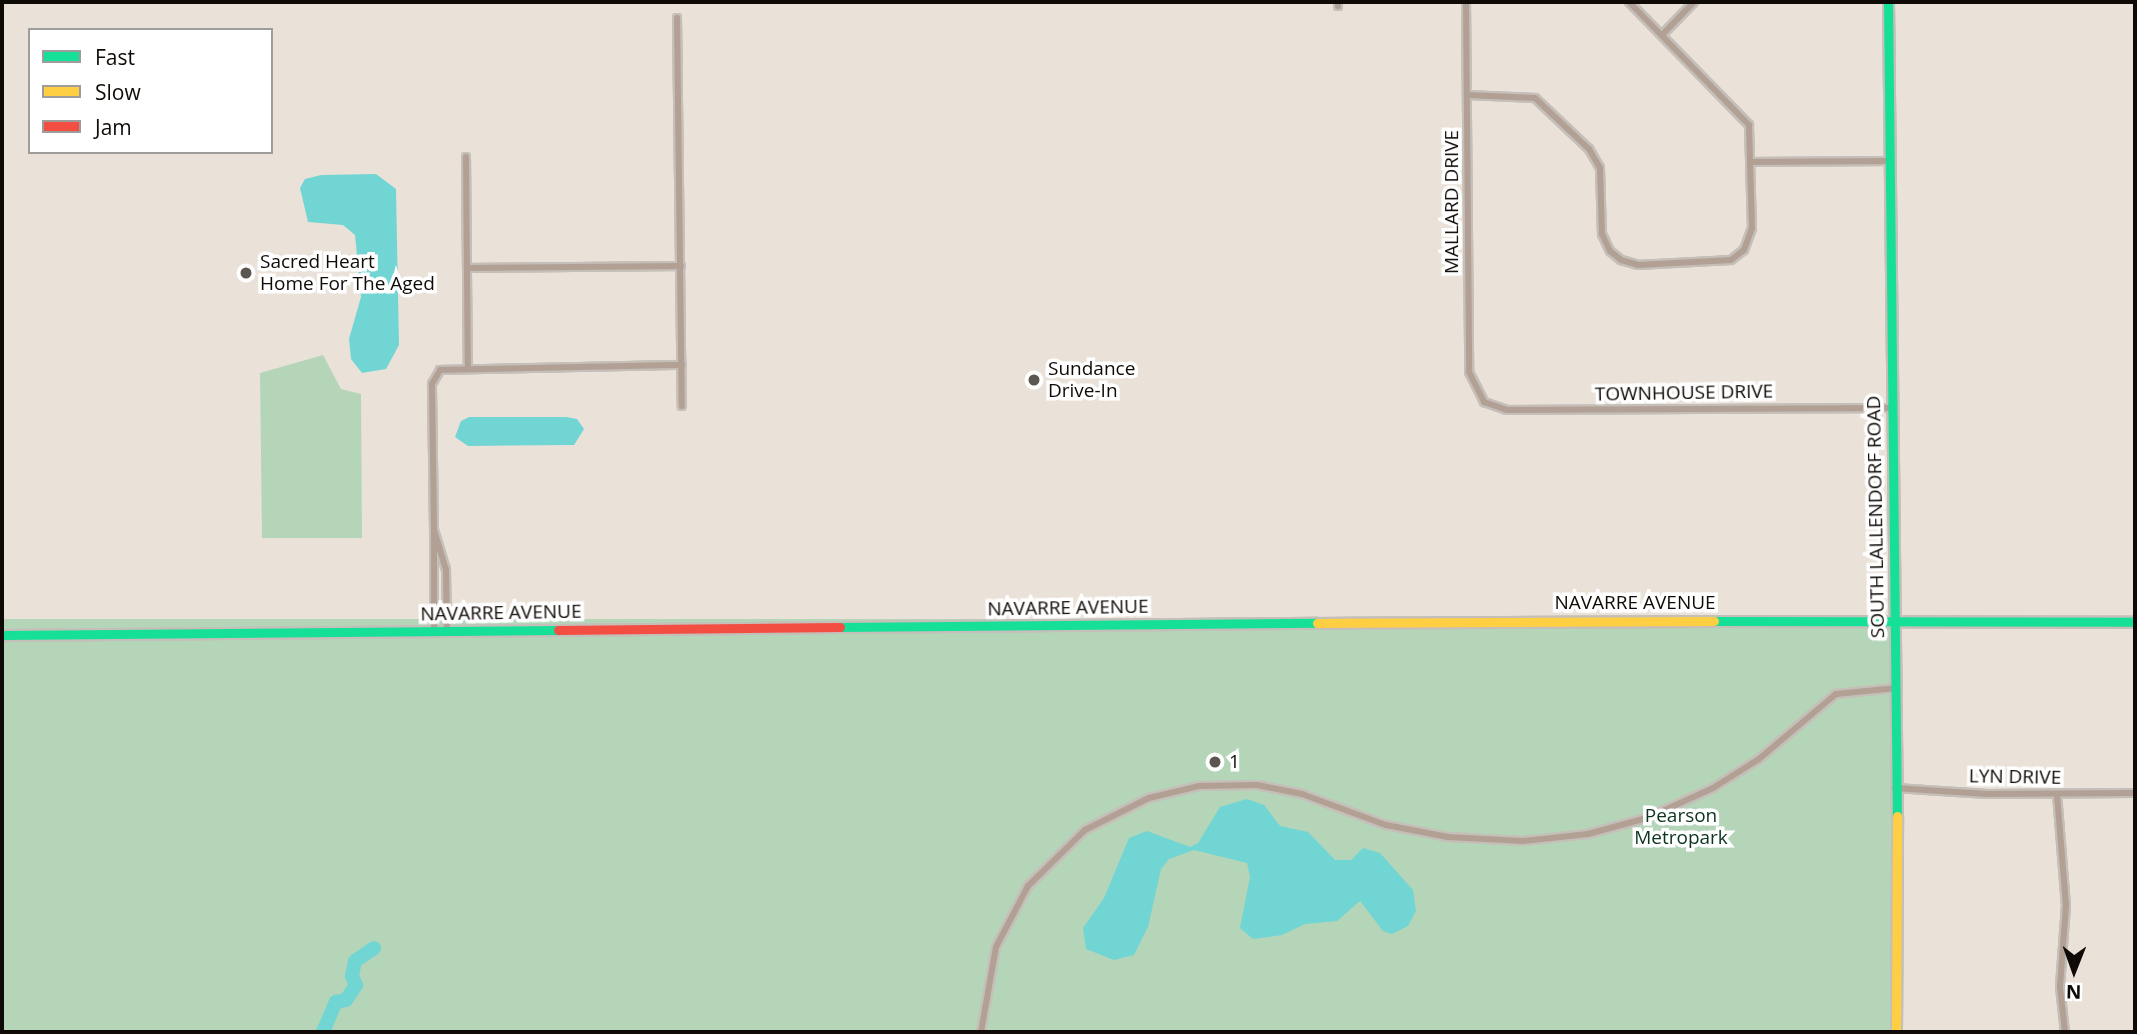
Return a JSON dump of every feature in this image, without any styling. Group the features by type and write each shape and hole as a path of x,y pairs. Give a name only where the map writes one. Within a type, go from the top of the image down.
{"main road":[{"name":"SOUTH LALLENDORF ROAD","path":"1888,2 1891,408 1897,688 1896,1032"},
{"name":"NAVARRE AVENUE","path":"2,635 1896,619 2135,622"}],"street":[{"name":"MALLARD DRIVE","path":"1466,2 1469,372 1480,398"},
{"path":"1467,95 1535,98 1589,149 1600,168 1603,239 1613,254 1632,264 1715,264 1740,254 1752,234 1751,131 1743,114 1629,2"},
{"path":"1662,34 1694,2"},
{"path":"677,18 682,406"},
{"path":"466,157 468,367"},
{"path":"1752,162 1889,161"},
{"path":"467,268 681,266"},
{"path":"434,632 433,381 444,368 682,365"},
{"name":"TOWNHOUSE DRIVE","path":"1480,398 1507,410 1891,408"},
{"path":"434,530 446,570 447,632"},
{"path":"982,1032 996,947 1028,886 1086,830 1149,798 1199,786 1257,785 1302,794 1386,825 1448,837 1523,841 1588,834 1647,818 1713,788 1759,759 1836,694 1897,688"},
{"name":"LYN DRIVE","path":"1895,788 2057,794 2135,793"},
{"path":"2057,794 2066,905 2060,981 2065,1032"}],"green space":[{"path":"323,355 341,389 361,394 362,538 262,538 260,373"},
{"name":"Pearson Metropark","path":"2,619 1897,619 1897,1032 2,1032"}],"water":[{"path":"376,174 396,189 399,345 386,369 362,373 351,359 349,339 361,297 355,235 343,225 308,222 300,188 305,179 321,175"},
{"path":"469,417 566,417 577,419 584,429 574,445 468,446 455,437 461,421"},
{"path":"1247,799 1264,805 1280,826 1308,832 1335,860 1351,860 1363,848 1380,853 1413,890 1416,911 1408,926 1392,934 1383,931 1360,901 1337,921 1305,924 1282,935 1253,939 1240,928 1250,877 1247,863 1194,850 1169,859 1161,869 1148,927 1134,955 1114,960 1086,949 1083,928 1104,898 1129,838 1147,831 1190,847 1198,843 1220,807"}],"waterway":[{"path":"323,1032 336,1002 346,1000 356,985 352,976 355,961 374,948"}],"traffic: fast":[{"path":"1888,2 1897,816"},
{"path":"1714,621 2135,622"},
{"path":"840,627 1317,623"},
{"path":"2,635 558,630"}],"traffic: slow":[{"path":"1317,623 1714,621"},
{"path":"1896,1032 1897,816"}],"traffic: jam":[{"path":"558,630 840,627"}],"place":[{"name":"Sacred Heart Home For The Aged","path":"246,273"},
{"name":"Sundance Drive-In","path":"1034,380"},
{"name":"1","path":"1215,762"}]}
